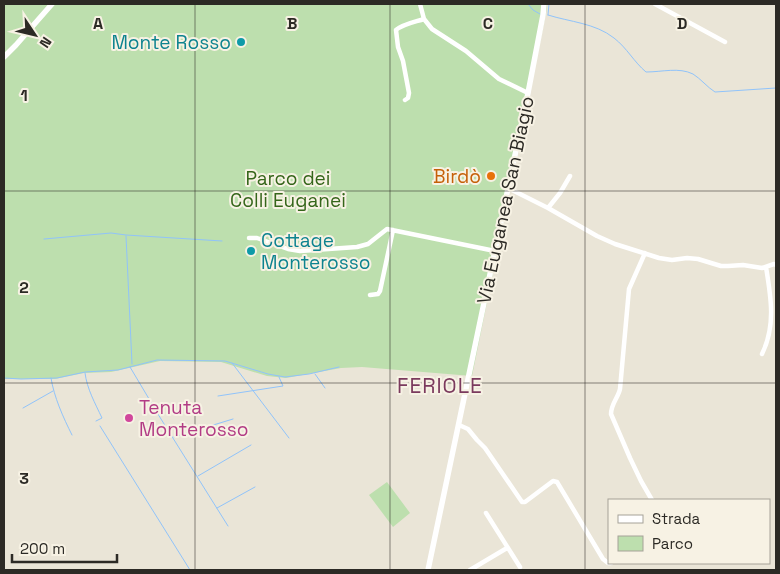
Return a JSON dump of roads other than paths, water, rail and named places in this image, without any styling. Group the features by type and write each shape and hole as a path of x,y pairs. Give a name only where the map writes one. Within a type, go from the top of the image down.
{"main road":[{"path":"4,57 28,33 52,4"},
{"name":"Via Euganea San Biagio","path":"428,570 528,93 544,4"}],"street":[{"path":"420,4 424,18 432,29 466,51 499,78 528,93"},
{"path":"655,4 724,42"},
{"path":"405,100 408,98 409,93 396,30 424,18"},
{"path":"548,208 570,176"},
{"path":"508,188 597,236 615,244 665,259 698,259 721,266 743,265 762,268 776,265"},
{"path":"250,238 257,238 288,249 300,251 357,247 368,244 386,229 495,251"},
{"path":"370,295 378,294 380,291 393,230"},
{"path":"645,253 629,290 620,389 611,409 611,414 630,458 651,499"},
{"path":"762,354 767,345 772,325 772,304 766,267"},
{"path":"459,425 468,429 486,448 522,502 525,502 553,481 557,482 608,563"},
{"path":"486,513 520,567"},
{"path":"470,570 508,548"}],"waterway":[{"path":"528,4 540,14"},
{"path":"548,15 549,4"},
{"path":"548,15 591,26 607,33 619,42 646,72 676,70 688,72 696,76 715,92 776,88"},
{"path":"44,239 111,233 222,241"},
{"path":"126,236 132,364"},
{"path":"4,378 57,378 85,372 118,370 157,360 225,361 285,377 339,367"},
{"path":"232,363 289,438"},
{"path":"130,367 228,526"},
{"path":"85,373 89,390 102,418 96,421"},
{"path":"315,374 325,388"},
{"path":"218,396 283,386 279,377"},
{"path":"51,378 59,407 72,435"},
{"path":"23,408 53,391"},
{"path":"174,437 233,419"},
{"path":"100,426 190,570"},
{"path":"198,476 251,445"},
{"path":"217,508 255,487"}],"place":[{"name":"Monte Rosso","path":"241,42"},
{"name":"Birdò","path":"491,176"},
{"name":"Cottage Monterosso","path":"251,251"},
{"name":"Tenuta Monterosso","path":"129,418"}],"district":[{"name":"FERIOLE","path":"440,386"}],"park label":[{"name":"Parco dei Colli Euganei","path":"288,189"}]}
